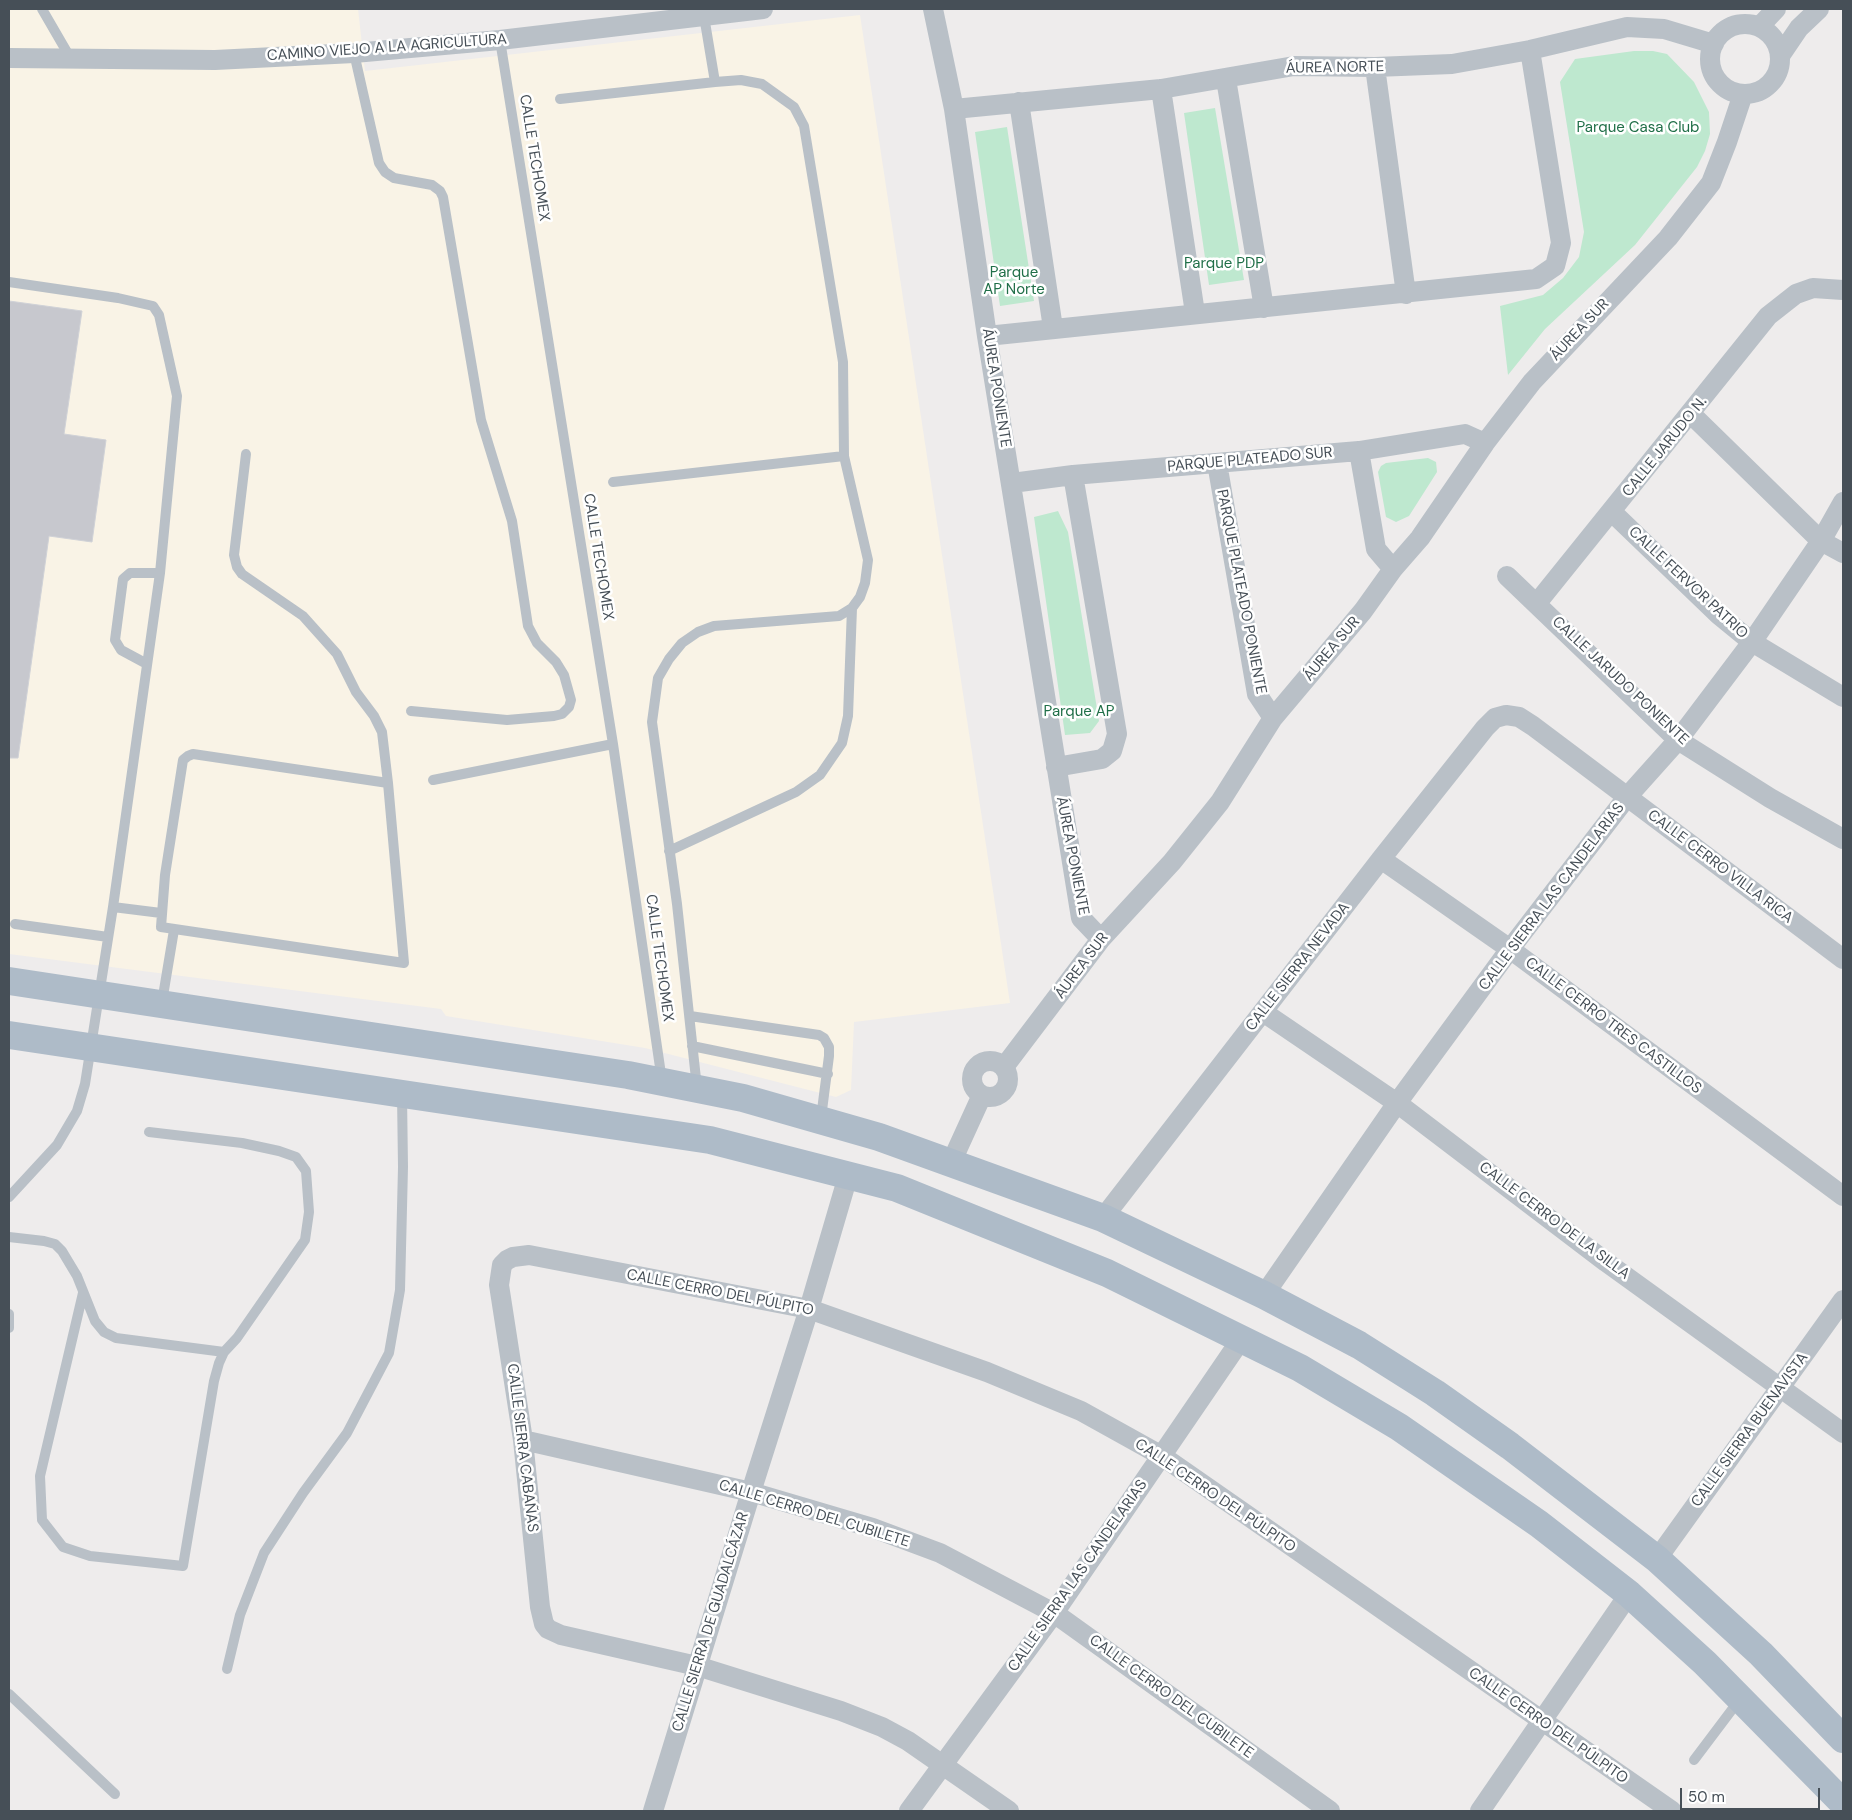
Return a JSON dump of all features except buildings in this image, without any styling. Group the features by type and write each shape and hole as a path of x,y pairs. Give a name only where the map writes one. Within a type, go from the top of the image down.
{"main road":[{"path":"9,981 662,1081 697,1088 743,1098 879,1137 1103,1218 1264,1295 1359,1345 1435,1393 1510,1446 1657,1560 1761,1654 1843,1739"},
{"path":"9,1035 710,1140 897,1188 1107,1273 1300,1368 1399,1427 1539,1524 1629,1594 1741,1698 1843,1803"}],"street":[{"name":"CAMINO VIEJO A LA AGRICULTURA","path":"9,58 215,60 354,53 500,40 763,9"},
{"name":"ÁUREA PONIENTE","path":"933,9 954,109 987,336 1081,918 1101,939"},
{"path":"1759,27 1776,9"},
{"path":"1780,56 1799,28 1819,9"},
{"path":"1742,24 1759,27 1774,38 1780,56 1779,66 1770,84 1762,90 1743,94 1727,89 1715,77 1710,60 1718,36 1733,26 1742,24"},
{"name":"ÁUREA NORTE","path":"954,109 1161,89 1294,66 1375,67 1452,64 1530,50 1627,27 1664,29 1714,44"},
{"path":"987,336 1536,279 1554,266 1561,243 1530,50"},
{"path":"1375,67 1406,294"},
{"path":"1226,79 1264,308"},
{"path":"1161,89 1195,313"},
{"name":"ÁUREA SUR","path":"1004,1067 1101,939 1172,862 1220,802 1273,718 1363,611 1393,569 1420,538 1485,443 1532,382 1668,238 1711,183 1743,94"},
{"path":"1019,102 1053,328"},
{"name":"CALLE JARUDO N.","path":"1537,604 1768,316 1796,294 1813,288 1843,290"},
{"path":"1691,414 1821,541 1843,553"},
{"name":"PARQUE PLATEADO SUR","path":"1012,483 1074,475 1359,451 1465,434 1485,443"},
{"path":"1359,451 1376,549 1393,569"},
{"name":"PARQUE PLATEADO PONIENTE","path":"1217,463 1258,694 1273,718"},
{"path":"1056,767 1102,759 1112,751 1117,734 1074,475"},
{"name":"CALLE SIERRA LAS CANDELARIAS","path":"1264,1295 1397,1102 1510,949 1627,797 1678,740 1752,642 1821,541 1843,502"},
{"name":"CALLE FERVOR PATRIO","path":"1612,512 1719,615 1752,642 1843,697"},
{"name":"CALLE JARUDO PONIENTE","path":"1507,576 1678,740 1770,798 1843,839"},
{"name":"CALLE CERRO VILLA RICA","path":"1496,718 1506,715 1519,717 1843,959"},
{"name":"CALLE SIERRA NEVADA","path":"1103,1218 1381,859 1485,728 1496,718"},
{"name":"CALLE CERRO TRES CASTILLOS","path":"1381,859 1510,949 1843,1196"},
{"name":"CALLE CERRO DE LA SILLA","path":"1263,1012 1397,1102 1606,1262 1843,1433"},
{"path":"982,1062 999,1063 1004,1067 1008,1078 1004,1090 994,1096 982,1095 974,1087 972,1076 974,1070 982,1062"},
{"path":"952,1163 982,1095"},
{"name":"CALLE SIERRA DE GUADALCÁZAR","path":"653,1811 751,1492 810,1309 848,1176"},
{"name":"CALLE CERRO DEL PÚLPITO","path":"502,1265 513,1257 529,1255 810,1309 987,1372 1081,1411 1162,1456 1541,1722 1672,1811"},
{"name":"CALLE SIERRA CABAÑAS","path":"502,1265 499,1285 523,1440 540,1607 544,1624 548,1630 561,1635 697,1666"},
{"name":"CALLE SIERRA BUENAVISTA","path":"1657,1560 1843,1300"},
{"name":"CALLE SIERRA LAS CANDELARIAS","path":"909,1811 1054,1613 1242,1338"},
{"name":"CALLE CERRO DEL CUBILETE","path":"523,1440 751,1492 873,1528 940,1553 1054,1613 1330,1811"},
{"path":"1480,1811 1629,1594"},
{"path":"697,1666 840,1711 882,1727 908,1741 1009,1811"}],"lane":[{"path":"42,9 71,59"},
{"path":"704,16 715,82"},
{"name":"CALLE TECHOMEX","path":"500,40 613,744 662,1081"},
{"path":"354,53 379,163 385,172 394,178 432,185 440,191 443,197 481,420 512,521 528,626 537,643 556,662 564,675 571,700 569,707 562,714 508,720 411,711"},
{"path":"560,99 741,80 762,84 794,107 804,126 843,362 844,456 868,560 865,584 852,608 848,716 842,743 820,775 796,792 669,851"},
{"path":"9,282 153,306 158,315 177,396 177,417 160,573 113,907 85,1084 77,1111 57,1145 9,1197"},
{"path":"246,454 234,555 237,566 242,574 303,616 337,654 356,692 374,716 382,732 388,783 404,963 161,927 161,913 183,760 188,756 193,754 211,756 388,783"},
{"path":"613,482 844,456"},
{"path":"147,664 117,646 115,640 123,579 130,574 160,573"},
{"path":"697,1088 690,1016 652,722 658,678 669,659 682,643 698,632 714,626 839,616 852,608"},
{"path":"433,780 613,744"},
{"path":"113,907 161,913"},
{"path":"15,924 108,936"},
{"path":"162,1004 174,930"},
{"path":"690,1016 819,1035 824,1038 829,1047 828,1074 820,1120"},
{"path":"692,1046 828,1074"},
{"path":"226,1669 240,1615 264,1553 347,1433 389,1353 400,1290 403,1167 402,1094"},
{"path":"83,1292 40,1476 42,1520 63,1547 90,1556 183,1566 214,1381 224,1352 237,1338 305,1240 309,1212 306,1170 296,1158 279,1151 242,1142 149,1132"},
{"path":"9,1237 55,1244 62,1251 77,1276 95,1321 104,1332 116,1338 224,1352"},
{"path":"9,1314 9,1328"},
{"path":"9,1694 115,1794"},
{"path":"1694,1760 1741,1698"}],"shaded area":[{"path":"9,9 358,9 365,71 860,15 1010,1003 854,1022 851,1090 836,1097 645,1048 446,1016 441,1009 9,954"}],"green space":[{"name":"Parque Casa Club","path":"1634,51 1653,51 1667,54 1694,82 1709,112 1710,134 1705,151 1697,167 1635,245 1545,329 1508,375 1500,306 1543,295 1563,278 1579,257 1584,232 1560,82 1575,59"},
{"name":"Parque PDP","path":"1215,108 1244,280 1209,285 1184,113"},
{"name":"Parque AP Norte","path":"1007,127 1034,301 1000,306 975,132"},
{"path":"1428,458 1436,462 1437,472 1409,516 1396,522 1386,517 1378,472 1381,466 1386,463"},
{"name":"Parque AP","path":"1058,511 1068,532 1099,721 1090,733 1065,735 1034,517"}]}
